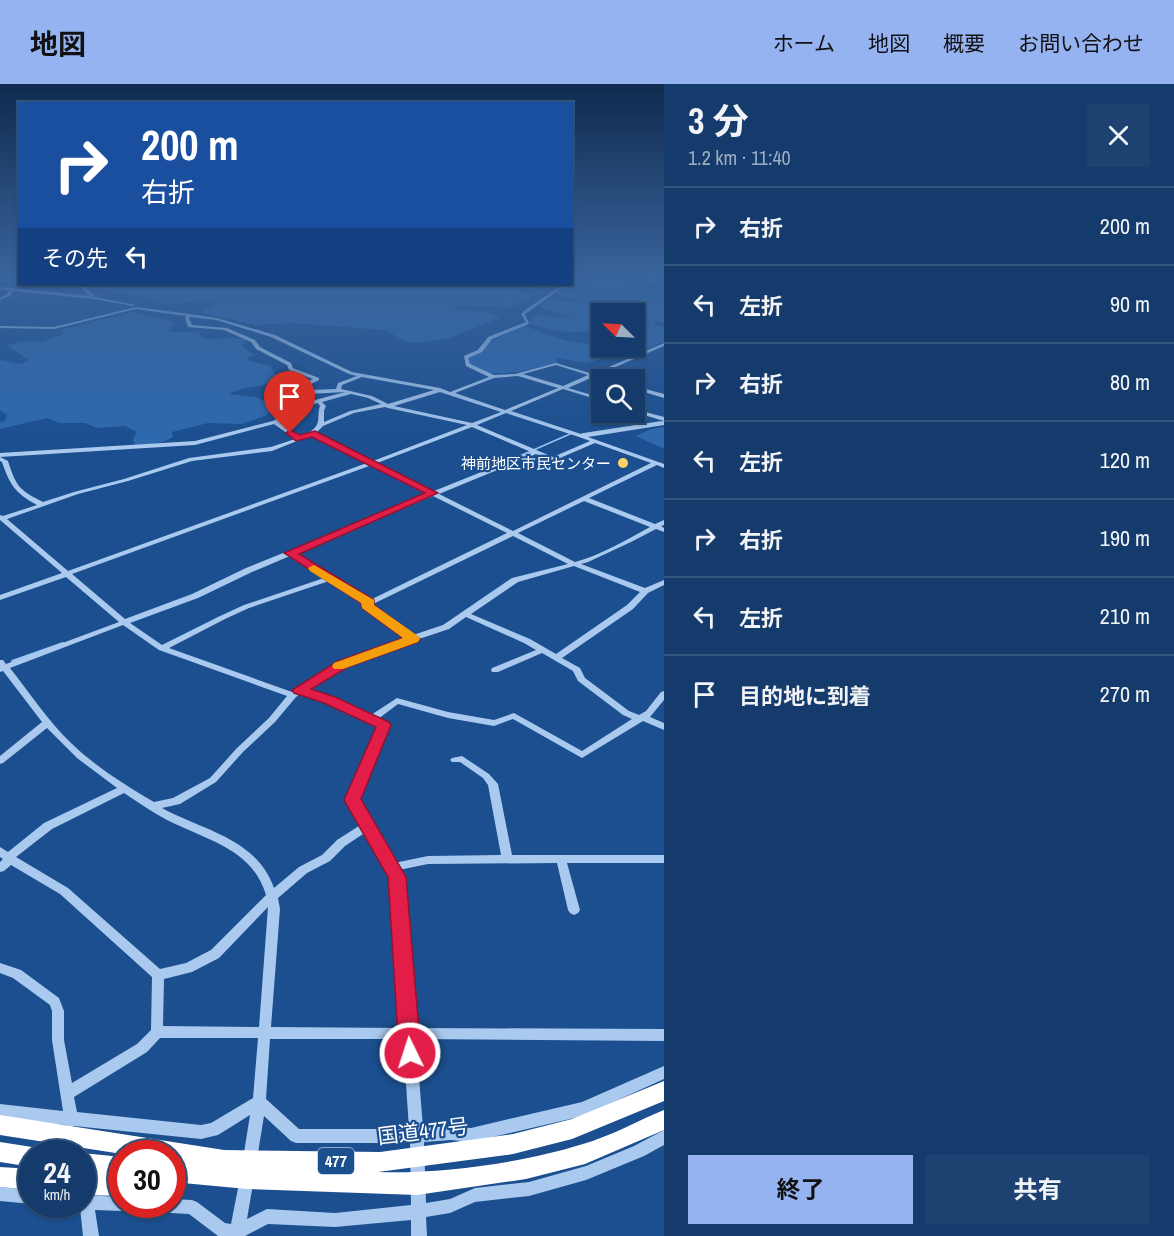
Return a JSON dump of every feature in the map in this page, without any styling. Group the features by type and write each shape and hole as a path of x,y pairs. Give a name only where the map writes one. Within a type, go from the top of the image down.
{"highway":[{"name":"国道477号","path":"186,1173 220,1177 248,1170 380,1162 513,1144 572,1129 664,1091"},
{"name":"国道477号","path":"0,1125 224,1160 248,1170 417,1184 526,1169 585,1154 664,1120"},
{"path":"0,1152 18,1155"},
{"path":"0,1177 18,1179"},
{"name":"477","path":"186,1180 220,1177"}],"street":[{"path":"225,329 253,341 258,348 290,364 291,369 317,379 304,385 293,384 273,391 322,410"},
{"path":"253,329 301,347 335,367 360,376 451,393 660,465"},
{"path":"493,377 473,368 465,362 466,357 480,351 490,338 513,329"},
{"path":"608,369 664,344"},
{"path":"451,393 493,377 517,374 556,364 591,374"},
{"path":"517,374 591,397"},
{"path":"338,389 340,384 360,376"},
{"path":"0,598 312,486 591,376"},
{"path":"304,385 306,390 312,392 338,389 370,397 387,406 471,424 553,459 595,441"},
{"path":"419,1236 418,1156 398,889 393,867 353,800 384,725 330,700 296,693 162,648 125,623 1,518 191,459 272,449 312,433 321,425 362,409 387,406 440,390"},
{"path":"645,390 664,396"},
{"path":"0,457 184,445 275,422 308,405 351,392"},
{"path":"320,402 323,406 321,425"},
{"path":"645,414 664,421"},
{"path":"581,436 664,421"},
{"path":"275,422 299,439"},
{"path":"312,433 574,564 645,591"},
{"path":"221,437 228,453"},
{"path":"236,1234 259,1101 274,909 272,896 262,871 253,860 238,850 153,806 79,756 47,723 2,666 195,596 290,553 533,451"},
{"path":"0,457 5,461 12,484 41,504"},
{"path":"413,639 366,605 660,465"},
{"path":"585,499 664,530"},
{"path":"153,806 176,801 213,780 296,693 343,664 446,627 516,580 574,564 618,546 664,522"},
{"path":"290,553 369,603"},
{"path":"162,648 259,602 287,595 330,578"},
{"path":"556,658 630,607 645,591 664,582"},
{"path":"465,614 543,650 577,670 581,679 626,713 664,727"},
{"path":"495,670 543,650"},
{"path":"372,719 397,701 448,715 494,723 514,716 582,755 641,718 664,694"},
{"path":"0,761 47,723"},
{"path":"455,760 462,759 486,776 493,784 507,859"},
{"path":"0,868 6,856 48,825 126,788"},
{"path":"158,975 188,968 215,954 272,896 303,870 326,858 341,843 367,826"},
{"path":"6,856 64,891 158,975 157,1032 142,1048 66,1094"},
{"path":"561,859 574,910"},
{"path":"393,867 428,860 664,859"},
{"path":"0,968 17,974 56,1002 58,1040 71,1120"},
{"path":"157,1032 664,1035"},
{"path":"259,1101 296,1136 416,1136 451,1132 471,1135 583,1109 664,1072"},
{"path":"0,1111 201,1132 213,1130 259,1101"},
{"path":"186,1208 192,1208 222,1230 236,1234 267,1216 335,1220 419,1211 450,1206 475,1195 529,1189 586,1173 639,1152 664,1137"},
{"path":"0,1194 18,1196"},
{"path":"88,1218 91,1236"}],"shaded area":[{"path":"170,329 168,332 198,332 202,338 246,340 242,346 254,355 248,357 247,360 270,366 279,380 229,394 255,397 278,406 265,416 242,424 208,423 172,432 173,437 168,440 150,444 135,445 133,439 137,432 125,426 97,428 85,423 60,423 47,418 0,429 0,422 5,421 7,415 0,410 0,360 21,364 29,360 6,345 25,341 41,342 64,334 61,330"},
{"path":"368,329 472,329 446,339 418,343 407,342 385,330"},
{"path":"516,329 533,329 551,336 591,343 591,357 610,357 587,363 556,358 558,363 509,373 483,372 472,368 465,360 484,345"},
{"path":"547,329 591,329 574,332"},
{"path":"645,329 664,329 664,342 645,350"},
{"path":"664,427 664,449 636,436 651,429"}],"waterway":[{"path":"582,434 660,422"},
{"path":"506,462 570,434"},
{"path":"404,504 429,494"},
{"path":"12,661 63,643"}],"slow traffic":[{"path":"314,568 369,603 366,605 413,639 380,649 339,666"}],"place":[{"name":"神前地区市民センター","path":"623,463"}],"route":[{"path":"290,433 299,439 312,433 433,493 290,553 369,603 366,605 413,639 343,664 299,690 330,700 384,725 353,795 353,800 397,877 410,1053"}]}
